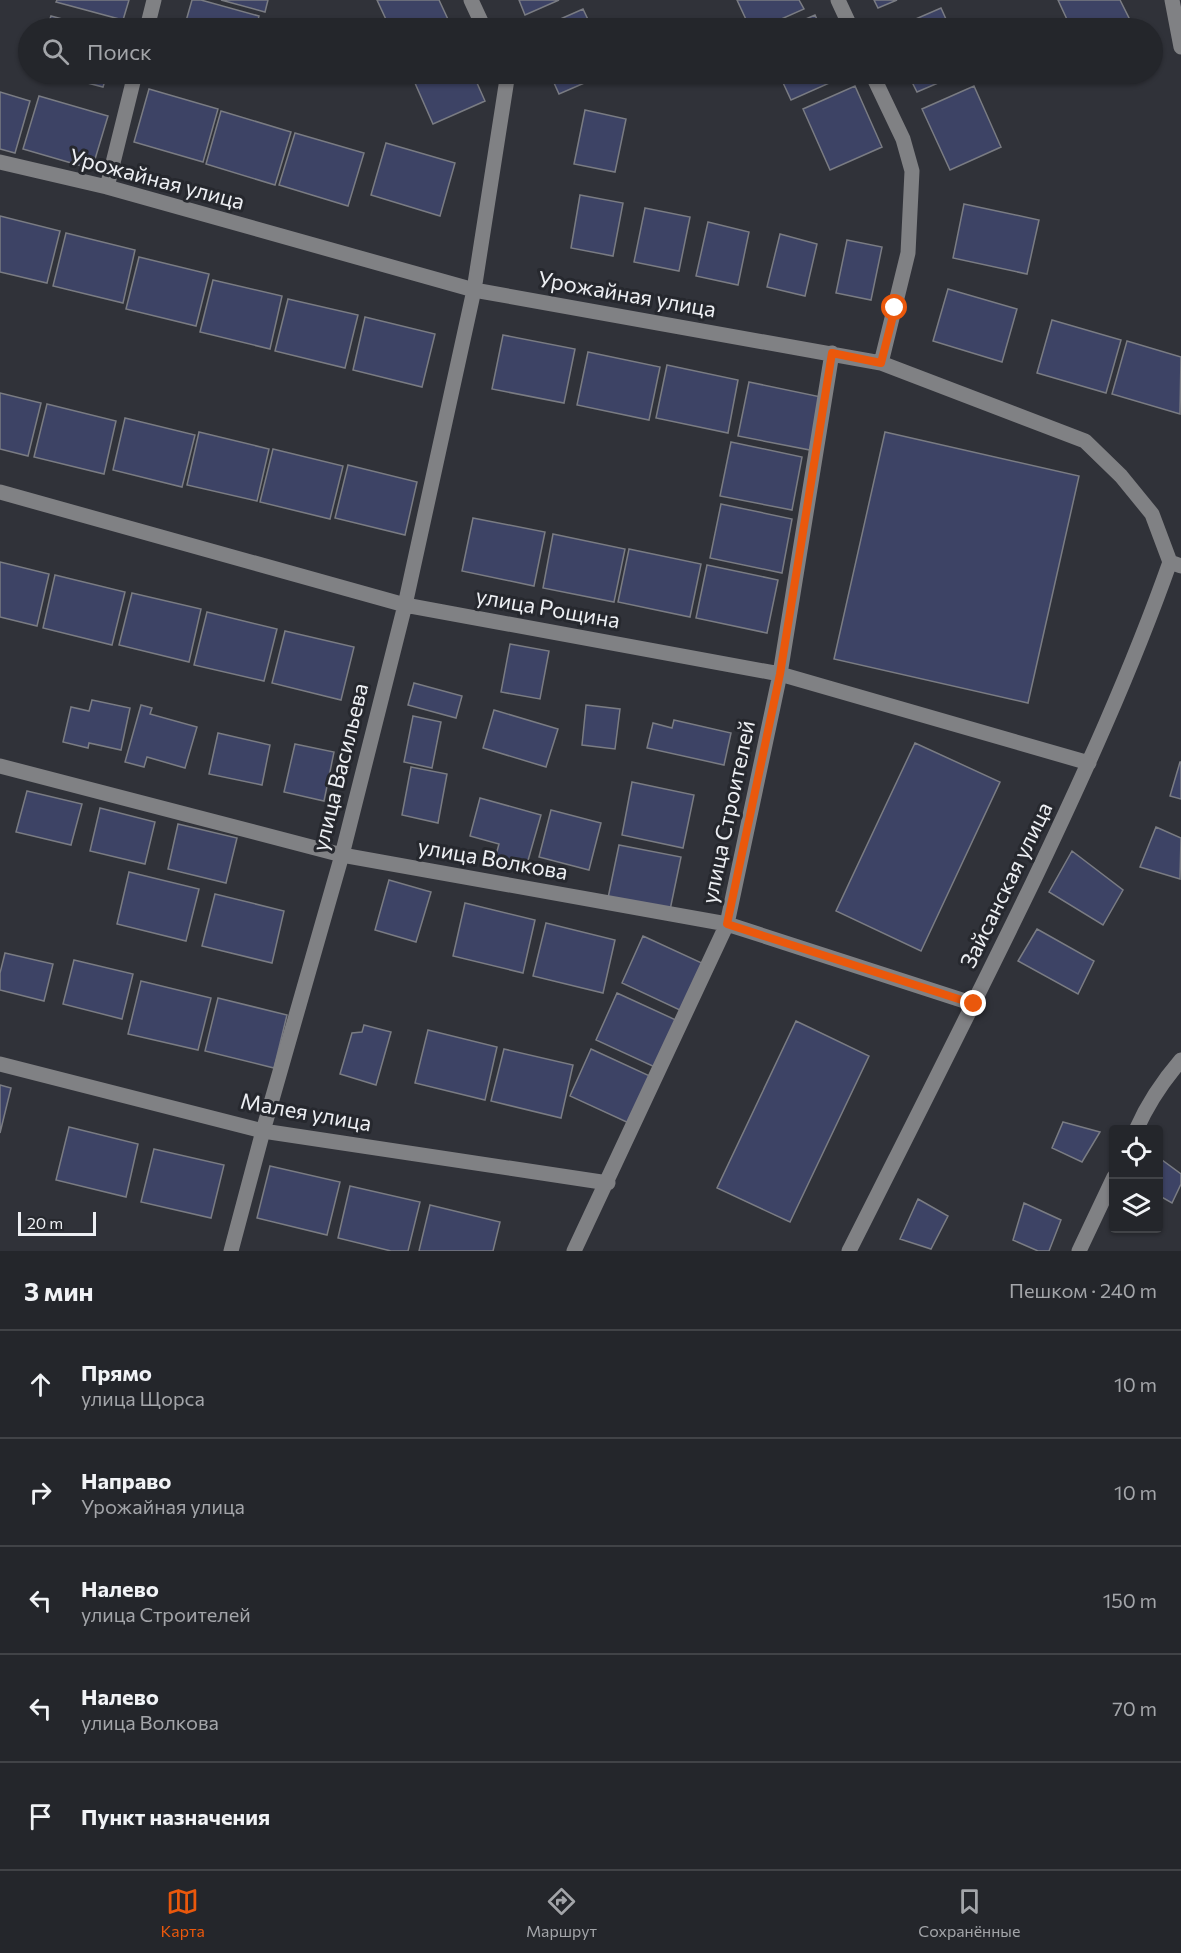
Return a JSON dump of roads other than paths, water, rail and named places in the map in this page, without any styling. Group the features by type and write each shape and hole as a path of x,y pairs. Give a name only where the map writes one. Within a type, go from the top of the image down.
{"street":[{"path":"150,18 154,0"},
{"path":"471,0 479,18"},
{"path":"838,0 846,18"},
{"path":"1172,0 1181,47"},
{"path":"106,187 132,84"},
{"path":"474,290 506,84"},
{"path":"877,84 903,139 912,171 908,253 881,363"},
{"name":"Урожайная улица","path":"0,162 106,187 474,290 881,363 1085,441 1121,476 1152,514 1176,564"},
{"name":"улица Васильева","path":"231,1251 342,855 405,605 474,290"},
{"name":"улица Строителей","path":"574,1251 608,1183 727,924 780,674 832,353"},
{"name":"улица Рощина","path":"0,492 405,605 780,674 1089,764"},
{"name":"Зайсанская улица","path":"849,1251 974,1004 1089,764 1176,564"},
{"name":"улица Волкова","path":"0,766 342,855 727,924 974,1004"},
{"path":"1138,1125 1149,1101 1163,1080 1181,1060"},
{"name":"Малея улица","path":"0,1064 263,1131 608,1183"},
{"path":"1079,1251 1112,1179"}]}
